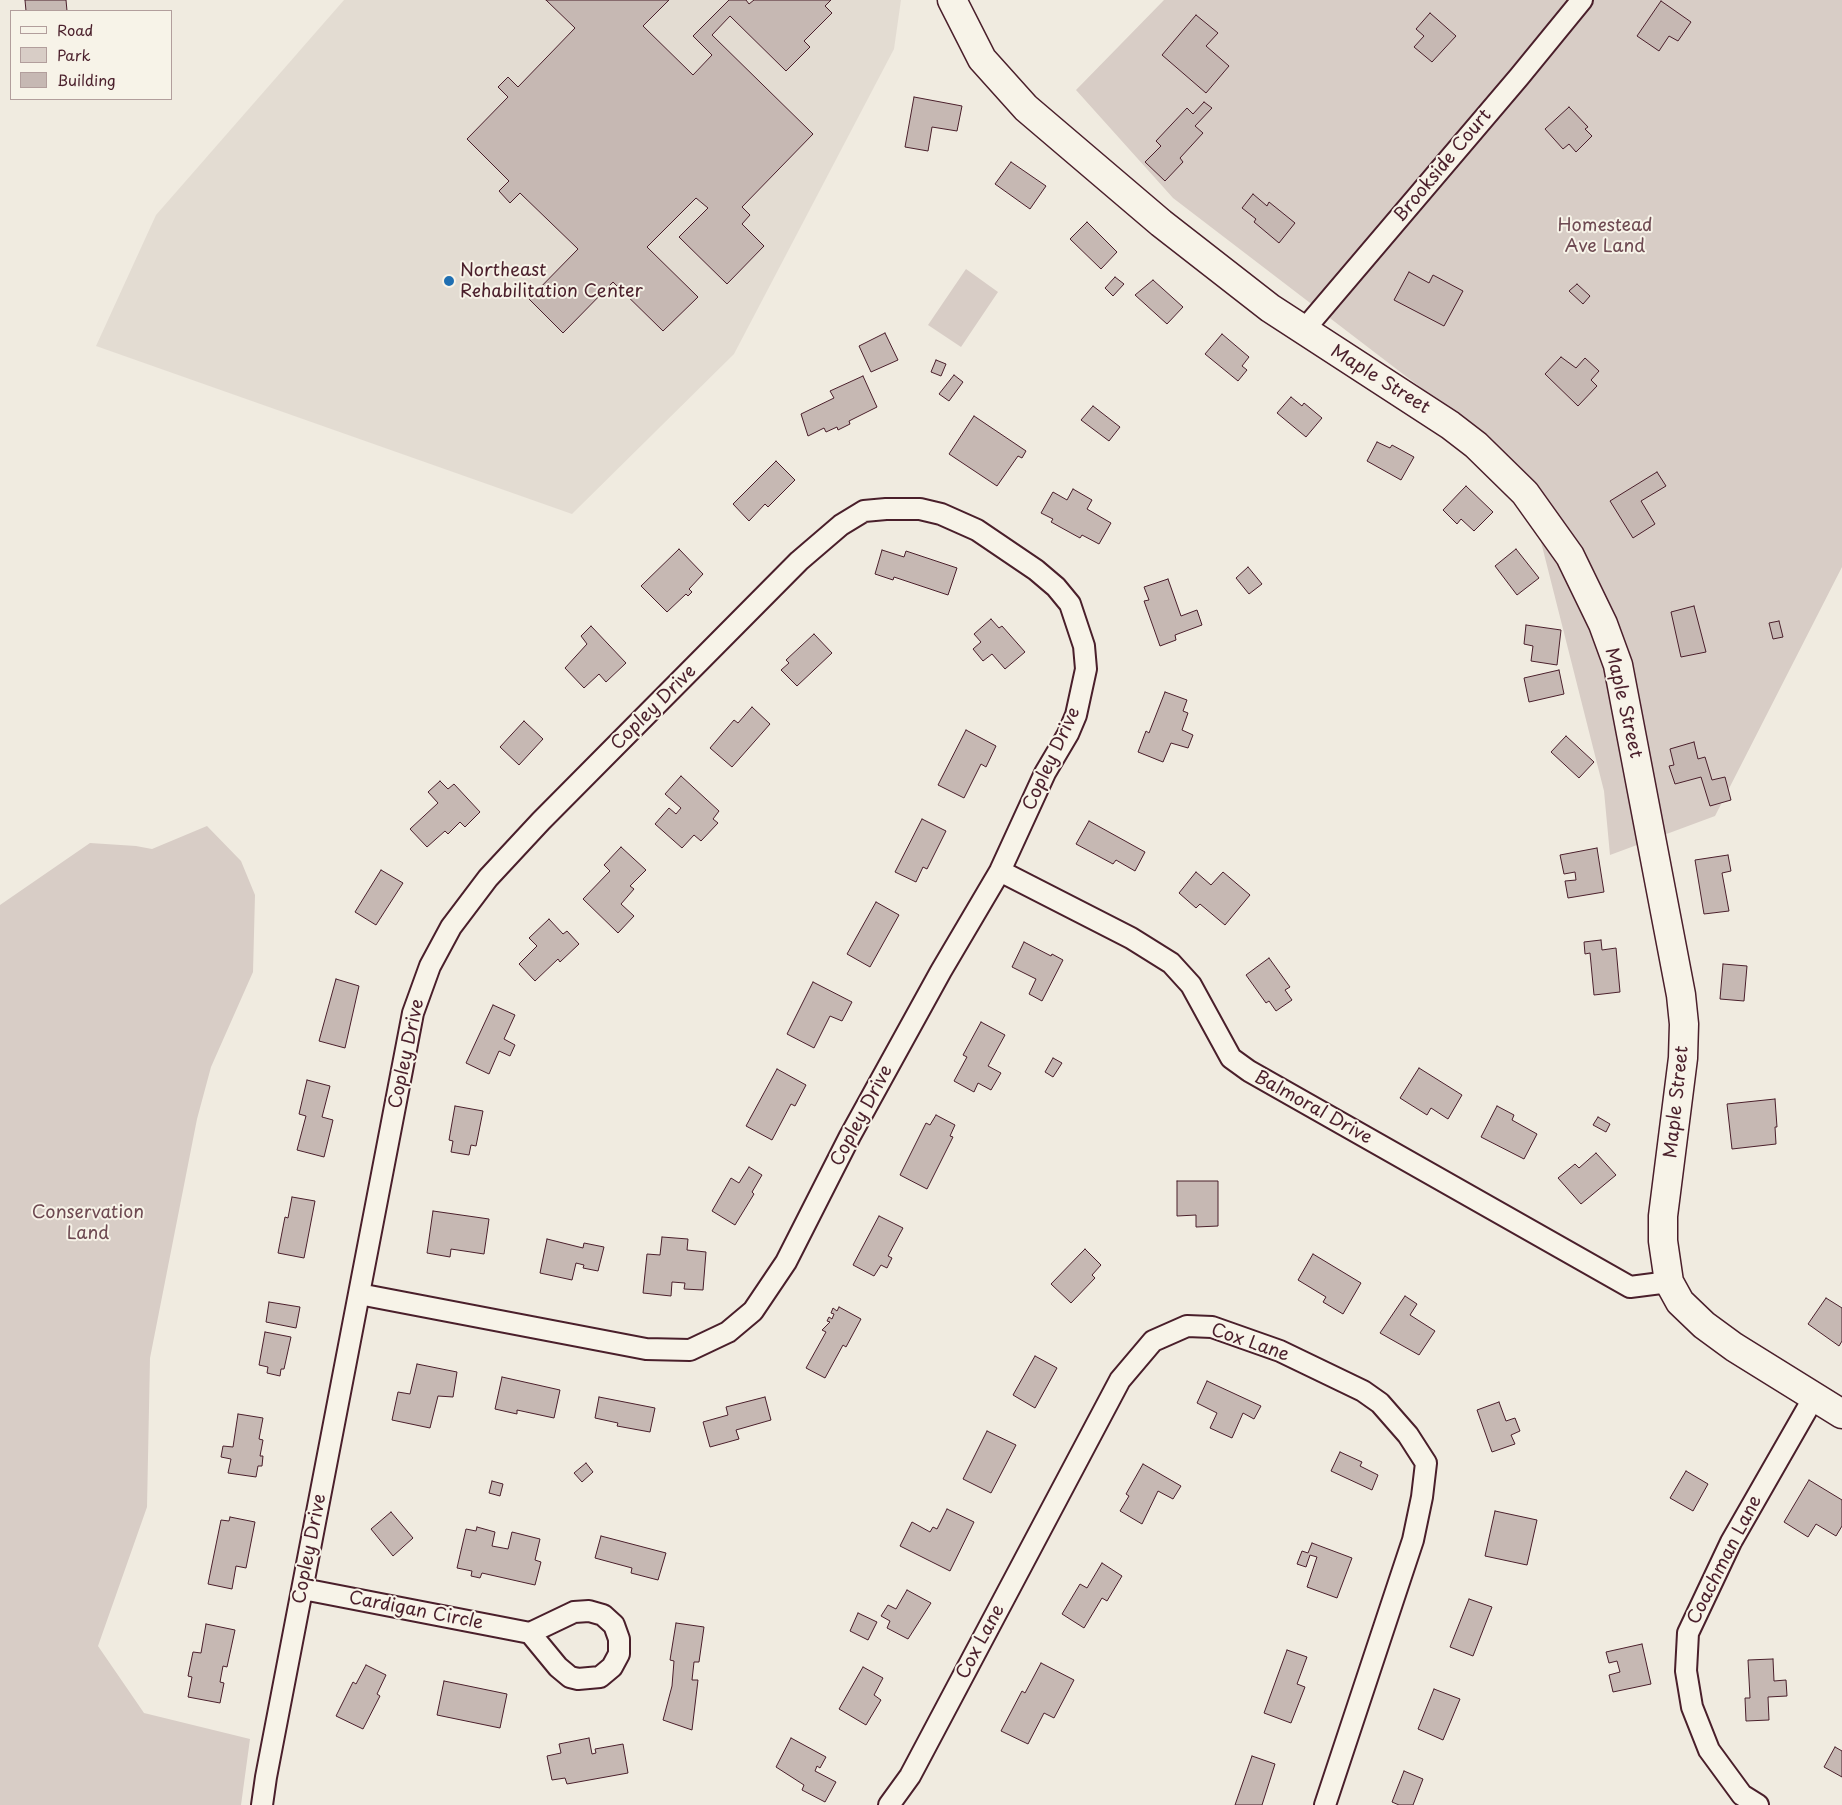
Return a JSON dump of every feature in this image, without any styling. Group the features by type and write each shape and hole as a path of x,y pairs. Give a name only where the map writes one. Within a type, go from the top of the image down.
{"street":[{"name":"Maple Street","path":"952,0 982,59 1026,108 1161,223 1303,331 1450,425 1502,469 1549,523 1570,556 1603,624 1618,665 1675,964 1684,1024 1680,1090 1663,1216 1663,1241 1669,1282 1680,1302 1704,1325 1734,1347 1842,1414"},
{"name":"Brookside Court","path":"1303,331 1582,0"},
{"name":"Copley Drive","path":"262,1805 359,1294 413,1013 430,966 451,926 488,878 541,821 799,561 841,524 864,512 886,509 920,509 941,514 977,530 1036,570 1056,587 1070,604 1084,646 1086,669 1076,715 1068,734 1045,773 1000,871 941,971 855,1127 786,1262 752,1311 728,1332 690,1350 646,1349 359,1294"},
{"name":"Balmoral Drive","path":"1000,871 1132,938 1171,963 1191,985 1231,1058 1249,1071 1630,1287 1669,1282"},
{"name":"Cox Lane","path":"889,1805 910,1776 1120,1380 1153,1341 1187,1326 1212,1327 1280,1351 1363,1391 1380,1403 1408,1435 1426,1463 1422,1497 1413,1540 1326,1805"},
{"name":"Coachman Lane","path":"1758,1805 1742,1795 1709,1750 1702,1733 1692,1707 1686,1671 1688,1632 1730,1542 1814,1397"},
{"name":"Cardigan Circle","path":"303,1590 530,1633"}],"shaded area":[{"name":"Northeast Rehabilitation Center","path":"344,0 901,0 894,49 734,354 572,514 96,346 156,215"}],"green space":[{"name":"Homestead Ave Land","path":"1164,0 1842,0 1842,567 1715,816 1610,855 1604,791 1539,534 1433,397 1173,198 1076,90"},
{"path":"966,269 998,292 961,347 928,325"},
{"name":"Conservation Land","path":"207,826 241,861 255,895 253,972 211,1067 197,1119 150,1358 147,1507 98,1646 144,1713 250,1739 241,1805 0,1805 0,905 90,843 152,849"}],"building":[{"path":"25,0 66,0 67,10 26,10"},
{"path":"546,0 669,0 643,26 693,75 712,55 693,36 729,0 746,0 749,4 754,0 831,0 825,6 832,13 804,41 810,47 786,71 730,16 712,35 813,134 742,207 750,215 742,224 764,246 727,284 679,237 708,208 696,198 647,247 698,297 663,331 613,282 563,333 529,299 578,249 520,193 510,203 499,191 509,181 467,139 508,97 498,87 508,77 518,87 575,28"},
{"path":"1661,1 1691,22 1678,41 1669,36 1659,51 1637,36"},
{"path":"1430,13 1456,36 1432,62 1414,47 1424,36 1416,29"},
{"path":"1196,15 1218,33 1206,46 1229,66 1206,93 1162,55"},
{"path":"914,97 962,106 957,131 932,127 928,151 905,147"},
{"path":"1204,102 1212,108 1195,126 1203,133 1180,158 1183,162 1165,181 1145,162 1161,146 1156,141 1187,108 1193,114"},
{"path":"1569,107 1588,127 1585,129 1592,136 1576,152 1569,144 1563,149 1545,129"},
{"path":"1011,162 1046,186 1030,209 995,184"},
{"path":"1253,194 1267,206 1269,202 1295,223 1279,243 1254,222 1256,219 1242,208"},
{"path":"1087,222 1117,252 1101,269 1070,239"},
{"path":"1409,272 1429,283 1433,275 1463,291 1444,326 1394,300"},
{"path":"1115,277 1124,284 1113,296 1105,288"},
{"path":"1153,280 1183,307 1167,324 1135,295"},
{"path":"1577,284 1590,296 1583,304 1569,291"},
{"path":"885,333 898,360 871,372 859,346"},
{"path":"1222,334 1249,357 1242,366 1247,370 1238,381 1205,354"},
{"path":"1561,357 1576,368 1585,358 1599,371 1591,380 1597,386 1578,406 1545,374"},
{"path":"936,360 946,364 941,376 931,372"},
{"path":"954,375 963,382 949,401 939,394"},
{"path":"863,376 877,407 849,421 850,424 838,430 837,427 826,432 824,428 808,436 801,414 834,398 830,391"},
{"path":"1291,397 1302,406 1304,403 1322,418 1306,437 1277,413"},
{"path":"1093,406 1120,427 1109,441 1081,420"},
{"path":"974,416 1026,451 1022,458 1018,456 997,486 949,454"},
{"path":"1377,442 1390,448 1392,445 1414,457 1401,480 1367,461"},
{"path":"776,461 795,480 768,507 765,504 749,521 733,504"},
{"path":"1657,472 1666,486 1641,501 1655,524 1633,538 1610,501"},
{"path":"1466,486 1493,512 1474,531 1461,519 1457,524 1443,510"},
{"path":"1073,489 1092,500 1087,509 1111,523 1099,544 1082,535 1080,538 1051,522 1053,519 1041,513 1053,492 1067,500"},
{"path":"679,549 703,574 689,589 692,592 688,596 686,594 667,612 641,586"},
{"path":"1516,549 1539,578 1517,595 1495,566"},
{"path":"882,550 904,557 906,551 957,568 948,595 894,577 893,580 875,574"},
{"path":"1248,567 1262,584 1249,594 1236,578"},
{"path":"1168,579 1181,616 1197,610 1202,625 1175,635 1176,640 1160,646 1144,601 1149,600 1144,587"},
{"path":"1694,606 1706,652 1681,657 1671,612"},
{"path":"991,619 999,628 1002,626 1025,652 1005,669 992,654 983,661 973,649 981,642 974,634"},
{"path":"1779,621 1783,637 1773,639 1769,623"},
{"path":"1526,625 1561,630 1557,665 1531,661 1533,646 1524,644"},
{"path":"591,626 626,663 606,682 599,674 584,688 565,668 587,644 581,636"},
{"path":"814,634 832,653 797,686 781,670 789,663 786,660"},
{"path":"1559,670 1564,694 1529,702 1524,678"},
{"path":"1165,692 1187,700 1183,711 1188,713 1182,730 1193,735 1188,748 1171,743 1163,762 1138,752 1146,731 1149,733"},
{"path":"752,707 770,724 732,767 710,748 734,720 738,723"},
{"path":"524,721 543,739 519,765 500,747"},
{"path":"966,730 996,746 986,767 981,764 964,798 938,785"},
{"path":"1566,736 1594,762 1579,778 1551,752"},
{"path":"1694,742 1698,759 1705,757 1712,780 1725,777 1731,800 1710,806 1701,777 1675,784 1669,766 1674,765 1670,749"},
{"path":"681,776 719,811 713,819 718,823 701,841 694,835 682,848 655,824 669,808 676,814 681,808 665,794"},
{"path":"440,781 448,789 454,784 480,812 465,827 460,822 448,834 445,831 427,847 410,829 438,803 428,792"},
{"path":"922,819 946,831 927,869 923,867 916,882 895,872"},
{"path":"1089,821 1145,852 1135,871 1116,860 1113,864 1076,844"},
{"path":"621,847 646,870 630,886 634,889 621,904 634,916 618,933 583,899 610,871 604,865"},
{"path":"1597,848 1604,892 1568,898 1565,881 1576,880 1575,872 1564,874 1560,855"},
{"path":"1728,855 1731,871 1722,873 1729,911 1704,914 1695,860"},
{"path":"381,870 403,883 376,925 355,912"},
{"path":"1196,872 1211,885 1223,872 1250,895 1225,925 1200,904 1196,908 1179,893"},
{"path":"876,902 899,915 870,967 847,954"},
{"path":"549,919 563,934 567,931 579,944 560,962 558,959 535,981 519,964 537,946 529,938"},
{"path":"1601,940 1602,950 1616,948 1620,992 1594,995 1590,953 1585,954 1584,942"},
{"path":"1024,942 1063,960 1042,1001 1029,994 1036,979 1012,967"},
{"path":"1269,958 1290,987 1285,990 1292,1000 1276,1011 1269,1001 1266,1003 1246,975"},
{"path":"1723,964 1747,966 1744,1001 1720,999"},
{"path":"336,979 359,986 345,1048 319,1041"},
{"path":"813,982 852,1002 842,1021 830,1016 814,1048 787,1034"},
{"path":"493,1005 515,1015 504,1039 515,1045 510,1056 499,1051 489,1074 466,1063"},
{"path":"981,1022 1005,1035 988,1066 1001,1073 991,1090 978,1083 974,1092 954,1081 967,1057 963,1055"},
{"path":"1053,1058 1062,1063 1053,1077 1045,1072"},
{"path":"1419,1068 1462,1095 1448,1119 1431,1108 1427,1115 1400,1098"},
{"path":"777,1069 806,1085 795,1106 791,1104 772,1140 746,1126"},
{"path":"307,1080 330,1086 322,1117 333,1120 324,1157 297,1150 306,1116 299,1114"},
{"path":"1775,1099 1776,1144 1732,1149 1727,1104"},
{"path":"455,1106 483,1111 476,1146 471,1145 469,1155 451,1152 453,1141 449,1140"},
{"path":"1497,1106 1514,1115 1512,1120 1537,1134 1524,1159 1481,1137"},
{"path":"936,1115 955,1125 950,1136 953,1137 927,1189 900,1175 926,1123 930,1125"},
{"path":"1598,1117 1610,1124 1606,1132 1593,1125"},
{"path":"1596,1153 1616,1175 1581,1204 1558,1178 1575,1164 1579,1168"},
{"path":"749,1167 762,1175 752,1192 754,1194 735,1225 712,1211 731,1178 739,1183"},
{"path":"1177,1181 1218,1181 1218,1226 1196,1227 1196,1215 1177,1216"},
{"path":"292,1197 315,1201 304,1258 278,1253 285,1217 288,1218"},
{"path":"433,1211 489,1219 484,1254 451,1249 450,1257 427,1253"},
{"path":"879,1216 903,1228 888,1256 892,1258 887,1268 881,1265 874,1276 853,1265"},
{"path":"662,1237 688,1239 687,1250 706,1252 703,1290 684,1289 685,1283 672,1282 671,1296 643,1293 647,1254 660,1255"},
{"path":"547,1239 583,1248 584,1243 604,1247 598,1271 583,1268 584,1265 576,1263 572,1280 540,1273"},
{"path":"1085,1249 1101,1265 1092,1275 1095,1278 1071,1303 1051,1284"},
{"path":"1313,1254 1361,1283 1343,1314 1323,1302 1326,1297 1298,1280"},
{"path":"1405,1296 1417,1304 1410,1315 1435,1331 1419,1355 1380,1333"},
{"path":"1826,1298 1842,1308 1842,1341 1839,1346 1808,1324"},
{"path":"269,1302 300,1307 296,1328 266,1322"},
{"path":"839,1307 861,1319 846,1347 843,1345 825,1378 806,1368 826,1332 822,1330 830,1322 827,1321 829,1317 832,1319 834,1314 831,1313 833,1308 837,1311"},
{"path":"265,1332 291,1337 284,1369 281,1369 280,1376 267,1373 268,1367 259,1365"},
{"path":"1035,1356 1057,1368 1035,1408 1013,1395"},
{"path":"417,1364 457,1372 453,1397 438,1396 430,1428 392,1420 398,1392 410,1394"},
{"path":"502,1377 560,1390 554,1418 517,1410 517,1414 495,1409"},
{"path":"1207,1381 1261,1406 1254,1419 1243,1413 1232,1438 1210,1428 1217,1413 1197,1403"},
{"path":"599,1397 655,1408 650,1432 617,1426 618,1423 595,1418"},
{"path":"765,1397 771,1420 736,1430 739,1439 710,1447 703,1422 728,1415 726,1407"},
{"path":"1499,1402 1506,1421 1515,1418 1520,1431 1511,1435 1515,1444 1492,1452 1477,1410"},
{"path":"238,1414 263,1418 259,1439 263,1440 260,1456 263,1456 262,1466 258,1466 256,1477 228,1473 231,1459 221,1457 223,1446 233,1447"},
{"path":"987,1431 1016,1445 991,1493 963,1479"},
{"path":"1340,1452 1362,1462 1360,1466 1378,1475 1372,1490 1331,1471"},
{"path":"586,1463 593,1472 582,1482 574,1473"},
{"path":"1143,1464 1181,1486 1173,1499 1158,1491 1142,1524 1120,1511 1129,1496 1126,1494"},
{"path":"1686,1471 1708,1484 1693,1511 1670,1498"},
{"path":"1809,1480 1842,1500 1842,1526 1836,1536 1816,1524 1808,1537 1784,1522"},
{"path":"492,1481 503,1484 500,1496 489,1493"},
{"path":"947,1509 974,1522 950,1571 900,1546 912,1522 930,1532 933,1527 937,1529"},
{"path":"1495,1511 1537,1520 1527,1565 1485,1556"},
{"path":"391,1512 413,1538 393,1556 371,1529"},
{"path":"230,1517 255,1522 246,1568 236,1566 232,1589 208,1584 221,1520 229,1521"},
{"path":"477,1527 495,1532 492,1546 508,1549 512,1532 540,1539 535,1560 541,1562 535,1585 482,1573 480,1578 471,1576 472,1571 457,1568 466,1529 476,1531"},
{"path":"601,1536 666,1553 658,1580 631,1573 632,1568 595,1558"},
{"path":"1312,1543 1352,1558 1337,1598 1307,1587 1317,1557 1310,1555 1306,1567 1297,1564 1302,1551 1308,1553"},
{"path":"1102,1563 1122,1576 1107,1601 1102,1598 1084,1628 1062,1614 1080,1584 1087,1588"},
{"path":"907,1590 931,1603 908,1639 887,1628 890,1621 881,1616 888,1605 896,1609"},
{"path":"1469,1599 1492,1607 1473,1656 1450,1647"},
{"path":"858,1613 877,1622 868,1640 850,1631"},
{"path":"676,1623 704,1627 699,1662 694,1662 692,1680 698,1680 692,1730 663,1720 672,1686 674,1661 670,1660"},
{"path":"206,1624 235,1630 227,1667 223,1666 220,1682 224,1683 220,1703 188,1697 192,1677 188,1676 193,1652 201,1653"},
{"path":"1642,1644 1651,1684 1613,1692 1609,1675 1620,1672 1617,1661 1609,1663 1606,1652"},
{"path":"1287,1650 1307,1657 1297,1684 1305,1687 1291,1723 1264,1713"},
{"path":"1773,1659 1774,1681 1786,1680 1787,1696 1768,1697 1769,1720 1746,1721 1745,1698 1750,1698 1748,1660"},
{"path":"1041,1663 1074,1680 1054,1718 1044,1713 1028,1744 1001,1731 1022,1691 1025,1693"},
{"path":"366,1665 386,1675 377,1694 380,1696 363,1729 336,1716 353,1682 356,1684"},
{"path":"863,1667 883,1678 874,1695 881,1700 866,1725 839,1709"},
{"path":"444,1681 507,1694 500,1728 437,1715"},
{"path":"1434,1689 1460,1699 1443,1740 1418,1729"},
{"path":"589,1738 592,1754 596,1753 595,1749 623,1744 628,1773 567,1784 565,1778 552,1780 547,1756 561,1753 559,1744"},
{"path":"791,1738 826,1757 820,1768 817,1766 815,1771 836,1782 825,1802 802,1790 804,1785 776,1767"},
{"path":"1835,1747 1842,1751 1842,1777 1824,1767"},
{"path":"1252,1756 1275,1764 1262,1805 1235,1805"},
{"path":"1404,1771 1423,1779 1413,1805 1399,1805 1392,1802"}],"place":[{"name":"Northeast Rehabilitation Center","path":"449,281"}]}
